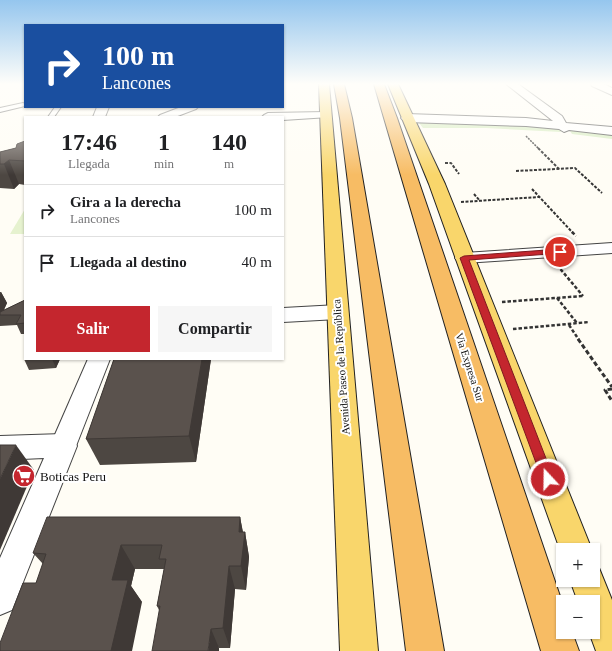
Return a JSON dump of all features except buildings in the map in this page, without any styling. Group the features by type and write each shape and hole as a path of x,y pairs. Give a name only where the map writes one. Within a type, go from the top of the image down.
{"highway":[{"path":"345,114 425,651"},
{"name":"Via Expresa Sur","path":"390,114 560,651"}],"main road":[{"path":"406,114 444,202 573,543"},
{"name":"Avenida Paseo de la República","path":"325,115 328,130 359,651"},
{"path":"590,587 612,645"}],"street":[{"path":"316,114 325,115"},
{"path":"552,114 558,119 566,130 612,140"},
{"path":"410,124 484,129 612,131"},
{"path":"464,258 612,248"},
{"path":"284,315 338,312"},
{"path":"0,598 99,360"},
{"path":"0,448 63,446"}],"path":[{"path":"526,135 559,169"},
{"path":"451,163 460,174"},
{"path":"516,171 574,168 602,193"},
{"path":"532,189 588,250"},
{"path":"474,194 480,200"},
{"path":"444,202 539,197"},
{"path":"498,302 583,296 556,264"},
{"path":"557,298 577,324"},
{"path":"492,331 589,322"},
{"path":"569,324 612,388 605,390 612,401"}],"green space":[{"path":"419,123 508,124 558,128 561,132 486,128 423,128"},
{"path":"568,128 612,132 612,139 572,134"},
{"path":"24,211 24,234 10,234"}],"place":[{"name":"Boticas Peru","path":"24,476"}],"route":[{"path":"548,479 464,258 560,252"}]}
